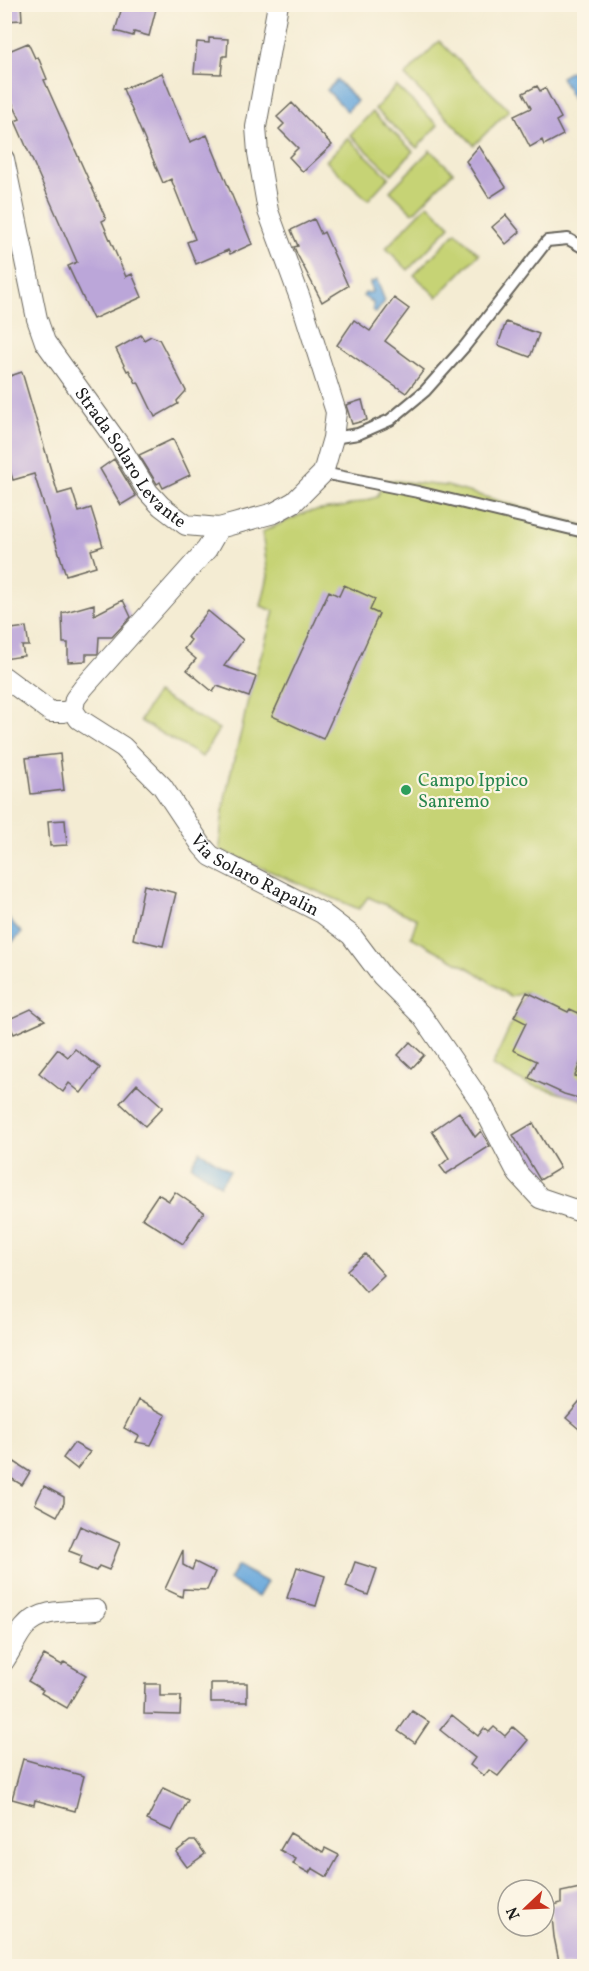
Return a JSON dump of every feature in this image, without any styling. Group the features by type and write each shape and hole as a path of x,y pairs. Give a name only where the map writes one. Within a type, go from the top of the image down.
{"street":[{"name":"Strada Solaro Levante","path":"4,159 37,319 45,342 120,446 148,492 161,506 186,525 219,528 274,513 294,502 323,473 333,438 336,412 296,288 268,211 258,153 256,127 278,4"},
{"path":"4,677 51,712 73,710 75,699 88,682 207,549 219,528"},
{"name":"Via Solaro Rapalin","path":"73,710 79,719 123,747 162,786 211,856 322,913 351,935 382,976 422,1016 479,1099 518,1174 540,1198 585,1213"},
{"path":"4,1661 24,1628 34,1619 48,1613 96,1610"}],"lane":[{"path":"333,438 358,434 390,420 425,391 465,346 547,240 568,238 585,248"},
{"path":"323,473 418,492 585,532"}],"green space":[{"path":"439,41 509,110 474,145 405,76"},
{"path":"396,86 438,125 417,148 375,109"},
{"path":"372,112 413,151 392,174 350,135"},
{"path":"348,138 389,177 368,200 326,161"},
{"path":"430,150 453,172 413,213 390,191"},
{"path":"428,204 450,226 408,270 386,248"},
{"path":"456,232 479,254 437,297 414,275"},
{"name":"Campo Ippico Sanremo","path":"385,480 447,486 584,525 584,1100 527,1084 492,1066 526,992 511,997 474,971 411,937 417,919 368,897 359,909 220,850 224,805 230,776 248,700 274,611 261,606 268,576 262,532 307,512 343,507 377,497"},
{"path":"156,693 219,729 202,757 140,721"}],"water":[{"path":"575,69 584,86 584,105 578,109 561,77"},
{"path":"337,80 357,101 347,111 327,90"},
{"path":"377,280 385,301 376,313 373,311 373,303 363,296 366,292 372,292 370,283"},
{"path":"5,915 22,933 9,945 5,941"},
{"path":"200,1151 230,1171 220,1185 191,1165"},
{"path":"237,1566 267,1582 258,1597 229,1580"}],"building":[{"path":"4,4 21,4 22,20 4,21"},
{"path":"123,4 151,4 150,7 156,9 149,36 134,32 133,36 115,31"},
{"path":"209,38 228,39 227,56 223,56 221,74 194,73 197,42 209,43"},
{"path":"28,43 35,58 38,57 47,79 44,80 106,219 102,221 126,277 132,274 142,297 93,319 68,266 77,262 15,121 20,119 4,85 4,53"},
{"path":"162,73 190,142 207,135 252,244 230,254 228,250 196,264 187,242 195,239 171,179 163,183 123,89"},
{"path":"537,86 540,91 545,88 561,118 556,121 563,135 544,145 542,140 530,147 514,116 531,108 523,93"},
{"path":"292,103 332,145 303,172 289,157 298,148 279,129 284,124 277,117"},
{"path":"479,146 506,187 489,198 466,161"},
{"path":"506,215 520,232 506,244 492,227"},
{"path":"314,219 321,234 324,232 348,286 322,302 297,254 294,247 298,246 291,230"},
{"path":"394,298 409,309 385,341 424,370 406,393 337,345 354,320 370,331"},
{"path":"506,322 539,334 530,357 498,345"},
{"path":"141,335 144,340 151,336 159,339 186,391 177,401 178,404 155,417 138,382 136,383 129,370 127,371 116,349"},
{"path":"22,372 58,494 72,490 79,512 91,508 103,546 91,550 96,566 66,575 34,474 13,480 4,452 4,378"},
{"path":"362,400 367,420 352,424 346,405"},
{"path":"173,439 190,475 163,488 160,482 157,484 139,455"},
{"path":"114,459 136,496 121,505 100,469"},
{"path":"344,585 375,599 370,610 379,614 323,739 272,716 329,591 339,596"},
{"path":"123,600 131,617 112,637 99,637 98,654 86,654 86,661 68,662 68,643 63,643 62,613 94,604 94,615"},
{"path":"208,611 243,640 224,666 256,677 249,697 217,686 213,692 187,670 196,659 184,649 191,640 187,637"},
{"path":"26,627 29,646 22,646 24,656 4,659 4,630"},
{"path":"60,754 64,790 31,794 26,758"},
{"path":"65,820 67,845 50,846 48,821"},
{"path":"144,885 176,893 163,946 133,939"},
{"path":"527,992 568,1012 570,1009 585,1016 585,1051 575,1076 585,1081 585,1100 564,1094 529,1078 537,1061 513,1050 526,1023 514,1017"},
{"path":"31,1009 45,1020 14,1034 7,1020"},
{"path":"410,1042 424,1055 412,1068 398,1055"},
{"path":"58,1049 68,1057 75,1049 100,1068 81,1093 69,1083 63,1092 39,1073"},
{"path":"137,1084 163,1107 145,1126 120,1103"},
{"path":"459,1112 475,1137 481,1131 490,1146 446,1174 440,1166 449,1158 432,1131"},
{"path":"533,1123 560,1168 540,1180 513,1135"},
{"path":"175,1192 204,1212 183,1244 142,1218 158,1194 169,1201"},
{"path":"365,1254 384,1275 366,1292 347,1270"},
{"path":"585,1396 585,1434 566,1418"},
{"path":"138,1400 166,1415 151,1445 136,1442 139,1436 124,1428"},
{"path":"74,1443 90,1452 77,1469 63,1458"},
{"path":"13,1461 30,1472 22,1485 4,1474"},
{"path":"44,1486 64,1497 64,1503 57,1516 35,1504"},
{"path":"80,1526 120,1543 109,1570 99,1566 96,1571 79,1564 82,1556 69,1551"},
{"path":"183,1550 183,1565 192,1570 195,1562 215,1572 207,1590 183,1589 182,1597 165,1589"},
{"path":"355,1562 377,1569 368,1595 346,1587"},
{"path":"297,1567 325,1576 316,1606 287,1598"},
{"path":"44,1655 62,1665 64,1662 86,1675 67,1708 41,1693 43,1690 28,1681"},
{"path":"211,1683 247,1683 247,1702 211,1702"},
{"path":"145,1684 160,1684 160,1696 181,1696 180,1715 144,1714"},
{"path":"412,1711 429,1722 415,1743 398,1731"},
{"path":"452,1715 478,1736 484,1728 489,1732 494,1727 505,1736 513,1727 528,1740 498,1776 489,1770 484,1776 470,1765 475,1758 440,1730"},
{"path":"23,1759 84,1776 75,1811 35,1800 34,1805 12,1799"},
{"path":"163,1788 188,1800 172,1831 147,1820"},
{"path":"290,1833 323,1852 325,1848 339,1855 327,1877 312,1868 309,1873 293,1864 296,1859 280,1850"},
{"path":"190,1841 196,1841 205,1854 187,1867 176,1852"},
{"path":"585,1887 585,1966 560,1966 554,1938 556,1904 561,1903 561,1892"}],"place":[{"name":"Campo Ippico Sanremo","path":"406,790"}]}
